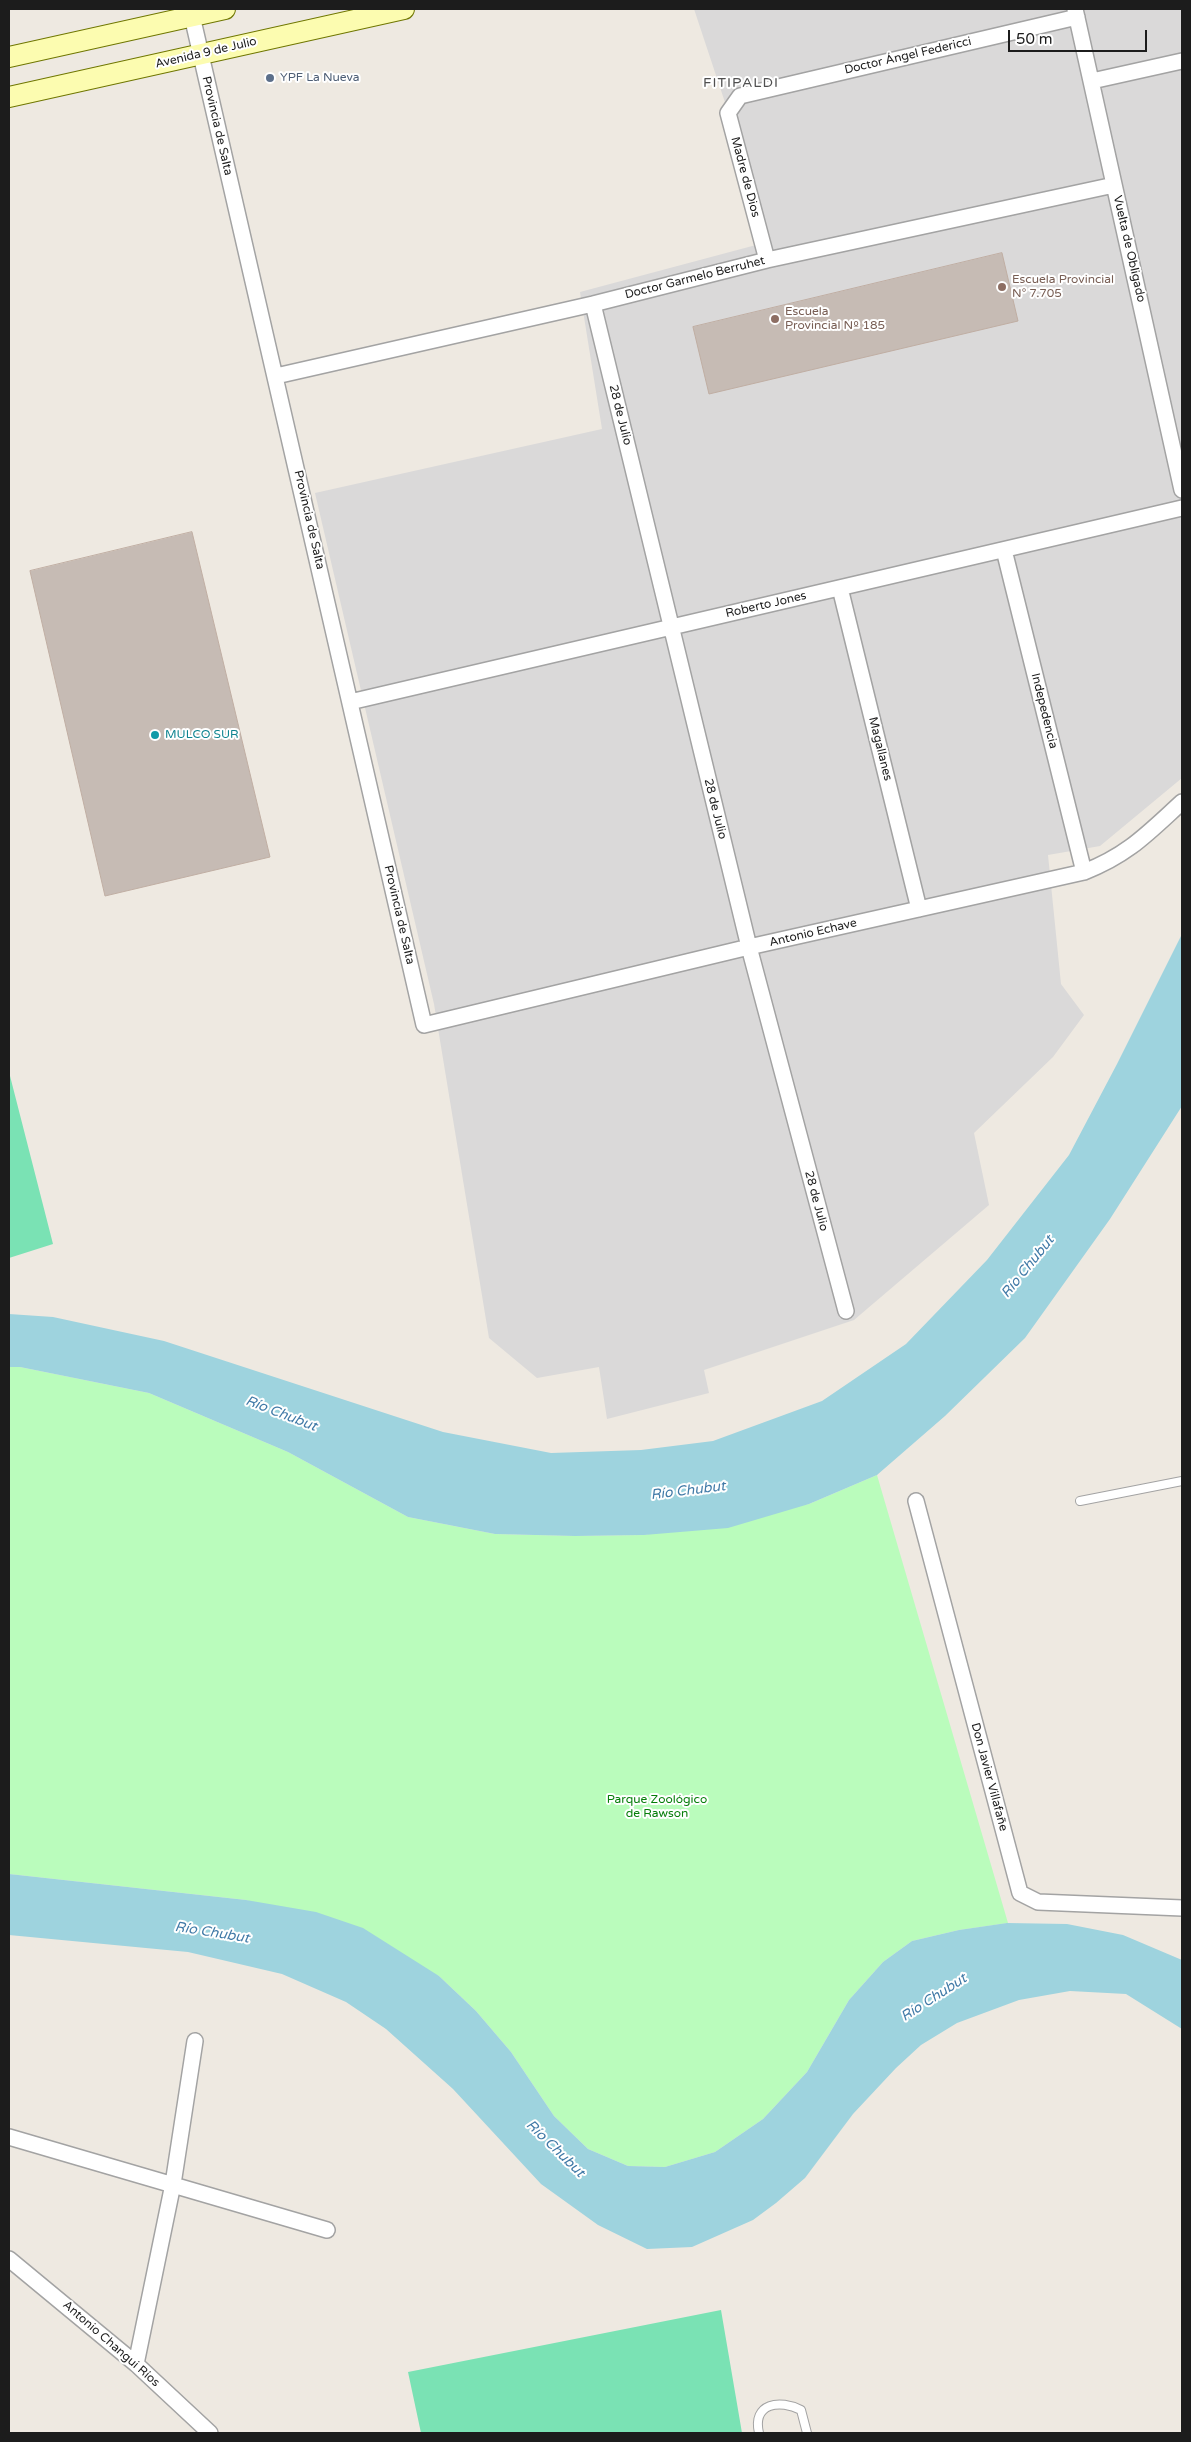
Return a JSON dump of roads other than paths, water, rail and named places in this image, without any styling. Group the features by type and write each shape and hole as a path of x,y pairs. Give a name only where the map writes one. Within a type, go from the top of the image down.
{"main road":[{"path":"9,57 225,9"},
{"name":"Avenida 9 de Julio","path":"9,97 404,9"}],"street":[{"name":"Vuelta de Obligado","path":"1076,13 1182,490"},
{"name":"Doctor Ángel Federicci","path":"740,96 1076,13"},
{"name":"Provincia de Salta","path":"192,16 424,1025"},
{"path":"1092,81 1182,61"},
{"name":"Madre de Dios","path":"740,96 728,113 767,260"},
{"name":"Doctor Garmelo Berruhet","path":"276,376 593,304 767,260 1114,185"},
{"name":"28 de Julio","path":"593,304 749,947 846,1311"},
{"name":"Roberto Jones","path":"350,702 1182,508"},
{"name":"Indepedencia","path":"1004,550 1084,872"},
{"name":"Magallanes","path":"840,588 919,909"},
{"name":"Antonio Echave","path":"424,1025 749,947 1084,872 1110,862 1128,850 1182,802"},
{"name":"Don Javier Villafañe","path":"916,1501 1020,1893 1038,1902 1182,1908"},
{"path":"136,2364 173,2184 195,2041"},
{"path":"9,2137 327,2230"},
{"name":"Antonio Changui Ríos","path":"9,2259 136,2364 210,2433"}],"lane":[{"path":"1080,1500 1182,1481"},
{"path":"759,2433 757,2423 762,2412 774,2404 782,2403 790,2404 802,2410 807,2433"}],"water":[{"name":"Río Chubut","path":"1182,934 1182,1106 1110,1219 1025,1338 945,1416 877,1475 809,1504 728,1528 644,1535 495,1534 408,1517 288,1452 149,1393 20,1367 9,1367 9,1314 53,1317 164,1341 443,1432 551,1453 641,1450 713,1441 822,1401 906,1344 987,1260 1069,1155"},
{"name":"Río Chubut","path":"9,1874 246,1900 316,1912 363,1928 439,1976 476,2011 511,2052 554,2116 588,2149 628,2166 665,2167 715,2152 763,2119 807,2072 849,2000 883,1962 912,1941 959,1930 1007,1923 1067,1924 1123,1935 1182,1960 1182,2029 1126,1994 1070,1991 1019,2000 957,2023 921,2045 896,2068 853,2114 805,2178 753,2220 692,2247 647,2249 598,2225 541,2184 453,2089 386,2029 346,2002 282,1974 188,1952 9,1935"}],"place":[{"name":"YPF La Nueva","path":"270,78"},
{"name":"Escuela Provincial N° 7.705","path":"1002,287"},
{"name":"Escuela Provincial Nº 185","path":"775,319"},
{"name":"MULCO SUR","path":"155,735"}],"district":[{"name":"FITIPALDI","path":"741,83"}],"park label":[{"name":"Parque Zoológico de Rawson","path":"657,1807"}]}
